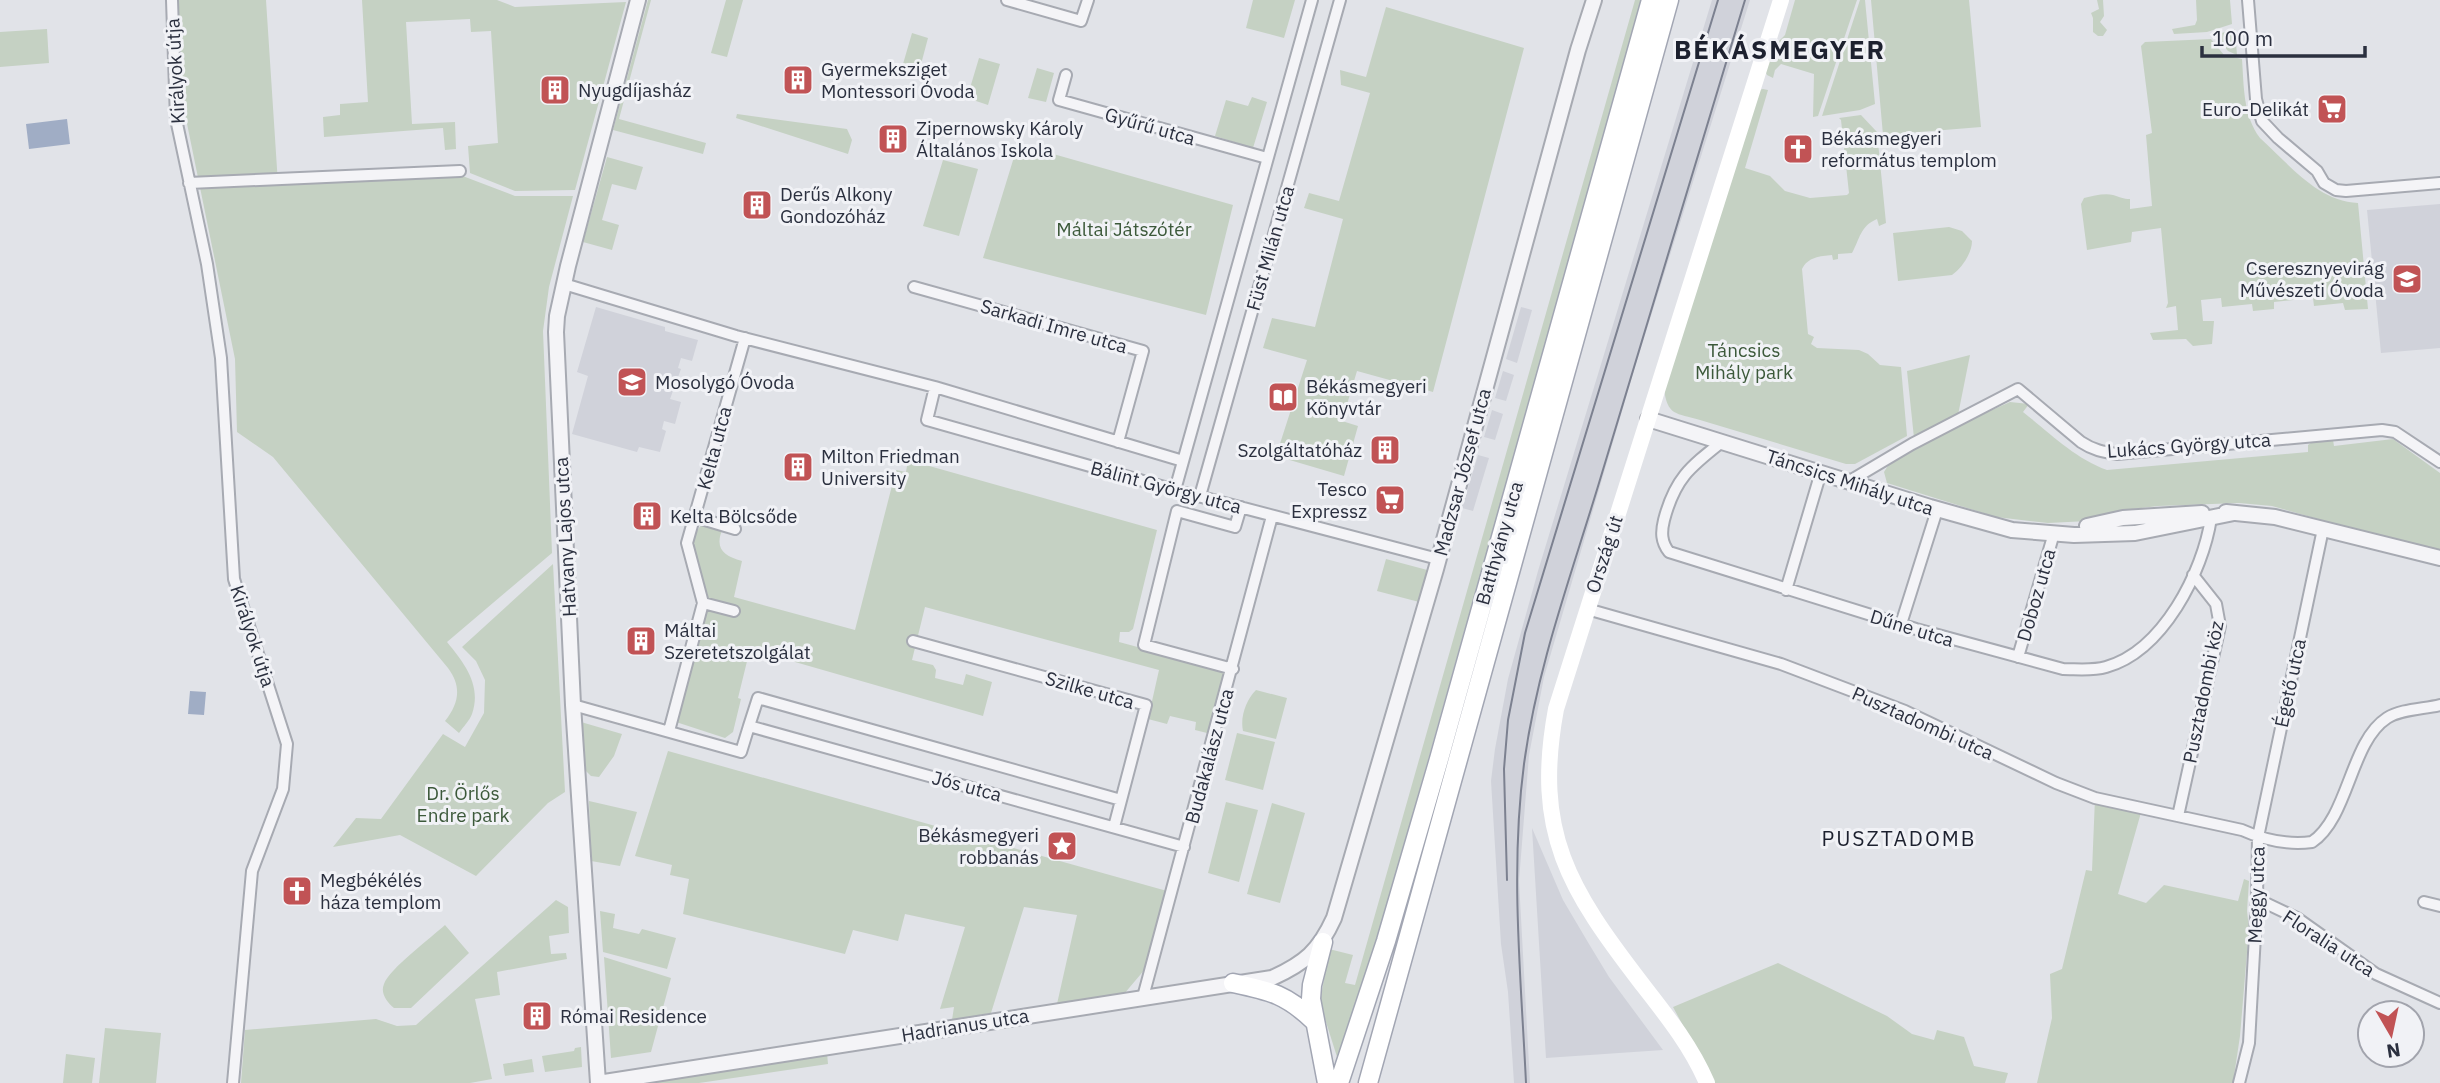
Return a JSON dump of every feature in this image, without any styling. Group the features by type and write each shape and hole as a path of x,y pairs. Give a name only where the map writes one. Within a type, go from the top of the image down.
{"main road":[{"name":"Batthyány utca","path":"1339,1083 1386,942 1651,0"},
{"name":"Batthyány utca","path":"1369,1079 1669,0"},
{"name":"Ország út","path":"1707,1083 1683,1038 1588,911 1565,864 1552,821 1548,770 1556,709 1780,0"},
{"path":"1323,942 1312,985 1314,1021 1327,1083"},
{"path":"1233,983 1280,995 1295,1003 1314,1021"}],"street":[{"name":"Királyok útja","path":"172,0 176,119 206,264 221,358 234,579 287,744 283,789 251,871 233,1083"},
{"name":"Hatvany Lajos utca","path":"597,1083 573,705 556,332 564,284 638,0"},
{"path":"1006,0 1081,21 1088,0"},
{"name":"Füst Milán utca","path":"1175,490 1312,0"},
{"name":"Füst Milán utca","path":"1200,496 1340,0"},
{"name":"Madzsar József utca","path":"1323,942 1334,918 1438,559 1594,0"},
{"path":"2248,0 2256,99 2262,121 2317,171 2324,183 2336,190 2346,191 2440,183"},
{"name":"Gyűrű utca","path":"1066,75 1059,100 1267,158"},
{"path":"189,183 460,171"},
{"name":"Bálint György utca","path":"564,284 745,338 934,387 1183,461"},
{"name":"Sarkadi Imre utca","path":"914,287 1143,351 1118,442"},
{"name":"Kelta utca","path":"669,731 703,603 687,543 745,338"},
{"name":"Bálint György utca","path":"934,387 927,420 1175,490 1438,559"},
{"name":"Lukács György utca","path":"1848,482 1912,444 2018,389 2081,442 2103,453 2118,454 2382,430 2395,432 2440,462"},
{"name":"Táncsics Mihály utca","path":"1648,419 1937,510 2012,530 2074,535 2135,533 2234,513"},
{"name":"Dűne utca","path":"1723,441 1686,472 1675,488 1662,531 1664,544 1673,554 1978,648 2063,669 2098,668 2117,663 2140,648 2163,627 2173,614 2193,575 2208,536 2211,518"},
{"path":"1786,590 1821,472"},
{"path":"1233,669 1143,645 1177,511 1235,527 1241,507"},
{"path":"1901,624 1937,510"},
{"name":"Táncsics Mihály utca","path":"2054,533 2123,518 2161,514 2234,513 2275,517 2440,558"},
{"name":"Budakalász utca","path":"1143,997 1272,516"},
{"path":"695,517 735,529"},
{"name":"Égető utca","path":"2258,837 2323,529"},
{"name":"Doboz utca","path":"2018,657 2054,533"},
{"name":"Pusztadombi köz","path":"2178,816 2220,626 2216,604 2193,575"},
{"path":"703,603 734,611"},
{"name":"Pusztadombi utca","path":"1587,609 1781,664 1905,711 2095,799 2242,830 2258,837"},
{"name":"Szilke utca","path":"913,642 1146,705 1114,827"},
{"name":"Jós utca","path":"573,705 741,752 758,698 1121,800"},
{"name":"Meggy utca","path":"2239,1083 2249,1043 2258,837 2300,844 2312,842 2321,836 2328,828 2375,729 2389,716 2440,705"},
{"name":"Jós utca","path":"749,726 1184,847"},
{"name":"Floralia utca","path":"2257,899 2297,918 2376,974 2440,1003"},
{"path":"2424,902 2440,906"},
{"name":"Hadrianus utca","path":"597,1083 1272,978 1302,963 1323,942"}],"shaded area":[{"path":"1712,0 1750,0 1635,367 1544,677 1529,755 1519,881 1530,1083 1514,1083 1508,992 1501,944 1491,781 1495,749 1508,679 1538,571"},
{"name":"Cseresznyevirág Művészeti Óvoda","path":"2440,204 2440,348 2381,353 2367,210"},
{"name":"Mosolygó Óvoda","path":"596,307 665,327 665,331 698,340 692,361 681,358 678,368 681,369 670,399 681,402 675,424 664,421 662,429 666,431 660,452 639,447 637,452 572,434 588,376 577,372"},
{"path":"1521,307 1532,310 1517,363 1506,359"},
{"path":"1503,371 1514,375 1506,401 1495,398"},
{"path":"1492,410 1503,414 1495,440 1484,437"},
{"path":"1478,455 1489,458 1473,511 1462,508"},
{"path":"1532,828 1563,900 1609,977 1663,1050 1546,1058"}],"green space":[{"path":"176,0 266,0 278,184 460,175 515,196 573,196 549,287 543,331 552,553 447,642 470,675 475,693 472,714 459,733 445,721 457,695 455,682 448,668 273,457 237,432 235,359 184,109"},
{"path":"362,0 497,0 515,7 626,2 575,190 515,191 470,173 468,146 498,143 491,31 471,32 470,19 406,22 412,124 455,122 456,149 445,150 443,128 324,137 323,117 340,115 340,104 368,102"},
{"path":"648,0 651,0 619,119 706,143 703,154 613,130"},
{"path":"726,0 743,0 727,57 711,53"},
{"path":"1253,0 1295,0 1284,38 1246,28"},
{"path":"1635,0 1642,0 1364,987 1338,1060 1320,1003 1329,949 1353,955 1345,983 1355,985"},
{"path":"1795,0 1857,0 1818,116 1813,117 1814,74 1781,64 1775,70 1773,78 1765,71 1772,48 1785,35"},
{"path":"1860,0 1865,0 1875,104 1860,110 1822,116"},
{"path":"1871,0 1969,0 1981,127 1883,135"},
{"path":"2097,0 2103,0 2104,16 2100,22 2107,30 2103,36 2093,32 2091,13 2099,9"},
{"path":"2196,0 2230,0 2232,24 2207,32 2174,34 2172,29 2195,25"},
{"path":"1386,7 1524,48 1433,392 1357,371 1342,421 1358,426 1344,476 1276,456 1307,360 1263,348 1272,318 1315,327 1343,219 1304,208 1309,193 1339,201 1370,93 1341,85 1340,70 1366,77"},
{"path":"47,29 49,63 0,67 0,32"},
{"path":"2235,29 2237,55 2228,51 2215,35"},
{"path":"912,33 928,38 920,68 903,64"},
{"path":"2211,39 2224,55 2242,59 2247,110 2260,138 2304,180 2329,196 2358,203 2368,309 2345,310 2343,303 2314,306 2313,298 2274,302 2274,309 2253,311 2252,304 2222,307 2221,298 2201,300 2203,321 2214,321 2212,344 2193,346 2186,339 2153,340 2150,333 2178,330 2176,306 2166,308 2168,303 2161,228 2132,232 2131,242 2087,250 2081,204 2084,198 2110,194 2130,199 2130,209 2152,206 2146,135 2152,133 2141,46 2145,42"},
{"path":"979,58 1000,64 988,105 967,98"},
{"path":"1037,68 1054,73 1046,102 1028,98"},
{"name":"Táncsics Mihály park","path":"1759,90 1768,90 1745,168 1770,176 1785,191 1810,198 1847,195 1849,193 1839,118 1861,115 1877,132 1886,223 1879,226 1877,219 1867,225 1852,253 1838,254 1838,259 1833,260 1832,255 1815,258 1802,269 1808,334 1814,337 1811,344 1817,348 1859,350 1880,365 1901,367 1907,436 1855,464 1846,464 1679,414 1670,409 1665,397 1664,388"},
{"path":"1252,97 1267,102 1253,148 1215,136 1226,100 1248,106"},
{"path":"737,114 847,129 852,140 848,154 736,118"},
{"name":"Máltai Játszótér","path":"1018,144 1233,205 1206,315 983,258"},
{"path":"607,157 643,167 636,190 612,184 602,220 619,225 612,250 583,242"},
{"path":"943,160 978,169 959,236 923,226"},
{"path":"1949,227 1962,231 1972,241 1968,255 1959,268 1952,275 1898,281 1893,233"},
{"path":"1970,355 1958,415 1914,438 1907,371"},
{"path":"2010,402 2029,404 2023,412 2073,452 2107,470 2308,452 2308,445 2320,440 2333,440 2334,446 2393,439 2440,473 2440,550 2407,544 2272,506 2239,503 2158,506 2116,511 2088,521 2048,523 1996,517 1887,483 1884,472 1889,464 1965,422"},
{"path":"908,460 1157,530 1133,629 1120,632 1119,642 1227,671 1211,734 1195,730 1196,722 1170,716 1167,724 1148,719 1159,670 925,607 912,660 933,665 936,670 935,678 963,685 966,674 992,682 983,716 750,649 733,732 725,738 676,722 708,599 694,556 695,538 704,522 723,528 720,535 722,550 730,557 742,561 734,597 855,630 896,470 906,472"},
{"path":"1386,559 1431,571 1423,603 1377,591"},
{"name":"Dr. Örlős Endre park","path":"553,564 565,792 548,803 476,876 400,835 333,847 356,818 381,819 443,734 465,747 484,713 485,680 476,661 462,647"},
{"path":"1256,690 1287,698 1276,739 1243,731 1245,709"},
{"path":"581,722 622,734 614,756 599,777 591,776 584,769"},
{"path":"1237,733 1275,742 1263,790 1225,780"},
{"path":"668,751 1167,891 1146,968 1124,994 1057,1004 1077,915 1024,907 991,1013 952,1020 954,1007 940,1009 965,927 905,914 898,941 853,930 845,954 683,914 689,879 670,875 672,865 635,856"},
{"path":"2095,798 2142,809 2118,894 2146,903 2164,885 2238,901 2244,879 2249,881 2249,928 2240,1036 2233,1083 2037,1083 2052,1018 2050,974 2062,969 2086,870 2092,871"},
{"path":"589,801 637,812 620,866 591,861"},
{"path":"1226,802 1258,810 1239,882 1208,873"},
{"path":"1272,803 1305,813 1280,903 1247,894"},
{"path":"556,900 568,907 569,933 549,936 551,954 566,953 567,959 497,972 500,995 475,999 492,1079 470,1083 241,1083 245,1030 376,1019 397,1026 416,1025"},
{"path":"600,911 615,914 613,928 639,934 642,929 676,938 667,969 603,952"},
{"path":"445,925 469,953 411,1008 394,1008 384,994 383,987 388,978 402,962"},
{"path":"604,957 671,978 651,1052 611,1058"},
{"path":"1778,963 1887,1016 1912,1034 1934,1040 1937,1030 1964,1037 1974,1066 2008,1073 2005,1083 1714,1083 1673,1007"},
{"path":"105,1028 161,1033 156,1083 99,1083"},
{"path":"581,1047 582,1067 545,1072 542,1056 574,1051 575,1048"},
{"path":"827,1053 828,1064 699,1083 634,1083"},
{"path":"66,1054 95,1058 92,1083 63,1083"},
{"path":"532,1059 534,1072 505,1076 503,1064"}],"water":[{"path":"67,119 70,144 29,149 26,124"},
{"path":"190,691 206,692 204,715 188,714"}],"tram line":[{"path":"1507,880 1504,769 1508,720 1525,633 1718,0"},
{"path":"1526,1083 1519,963 1518,844 1524,764 1537,692 1745,0"}],"place":[{"name":"Gyermeksziget Montessori Óvoda","path":"798,80"},
{"name":"Nyugdíjasház","path":"555,90"},
{"name":"Euro-Delikát","path":"2332,109"},
{"name":"Zipernowsky Károly Általános Iskola","path":"893,139"},
{"name":"Békásmegyeri református templom","path":"1798,149"},
{"name":"Derűs Alkony Gondozóház","path":"757,205"},
{"name":"Cseresznyevirág Művészeti Óvoda","path":"2407,279"},
{"name":"Mosolygó Óvoda","path":"632,382"},
{"name":"Békásmegyeri Könyvtár","path":"1283,397"},
{"name":"Szolgáltatóház","path":"1385,450"},
{"name":"Milton Friedman University","path":"798,467"},
{"name":"Tesco Expressz","path":"1390,500"},
{"name":"Kelta Bölcsőde","path":"647,516"},
{"name":"Máltai Szeretetszolgálat","path":"641,641"},
{"name":"Békásmegyeri robbanás","path":"1062,846"},
{"name":"Megbékélés háza templom","path":"297,891"},
{"name":"Római Residence","path":"537,1016"}],"district":[{"name":"BÉKÁSMEGYER","path":"1780,49"},
{"name":"PUSZTADOMB","path":"1899,838"}]}
